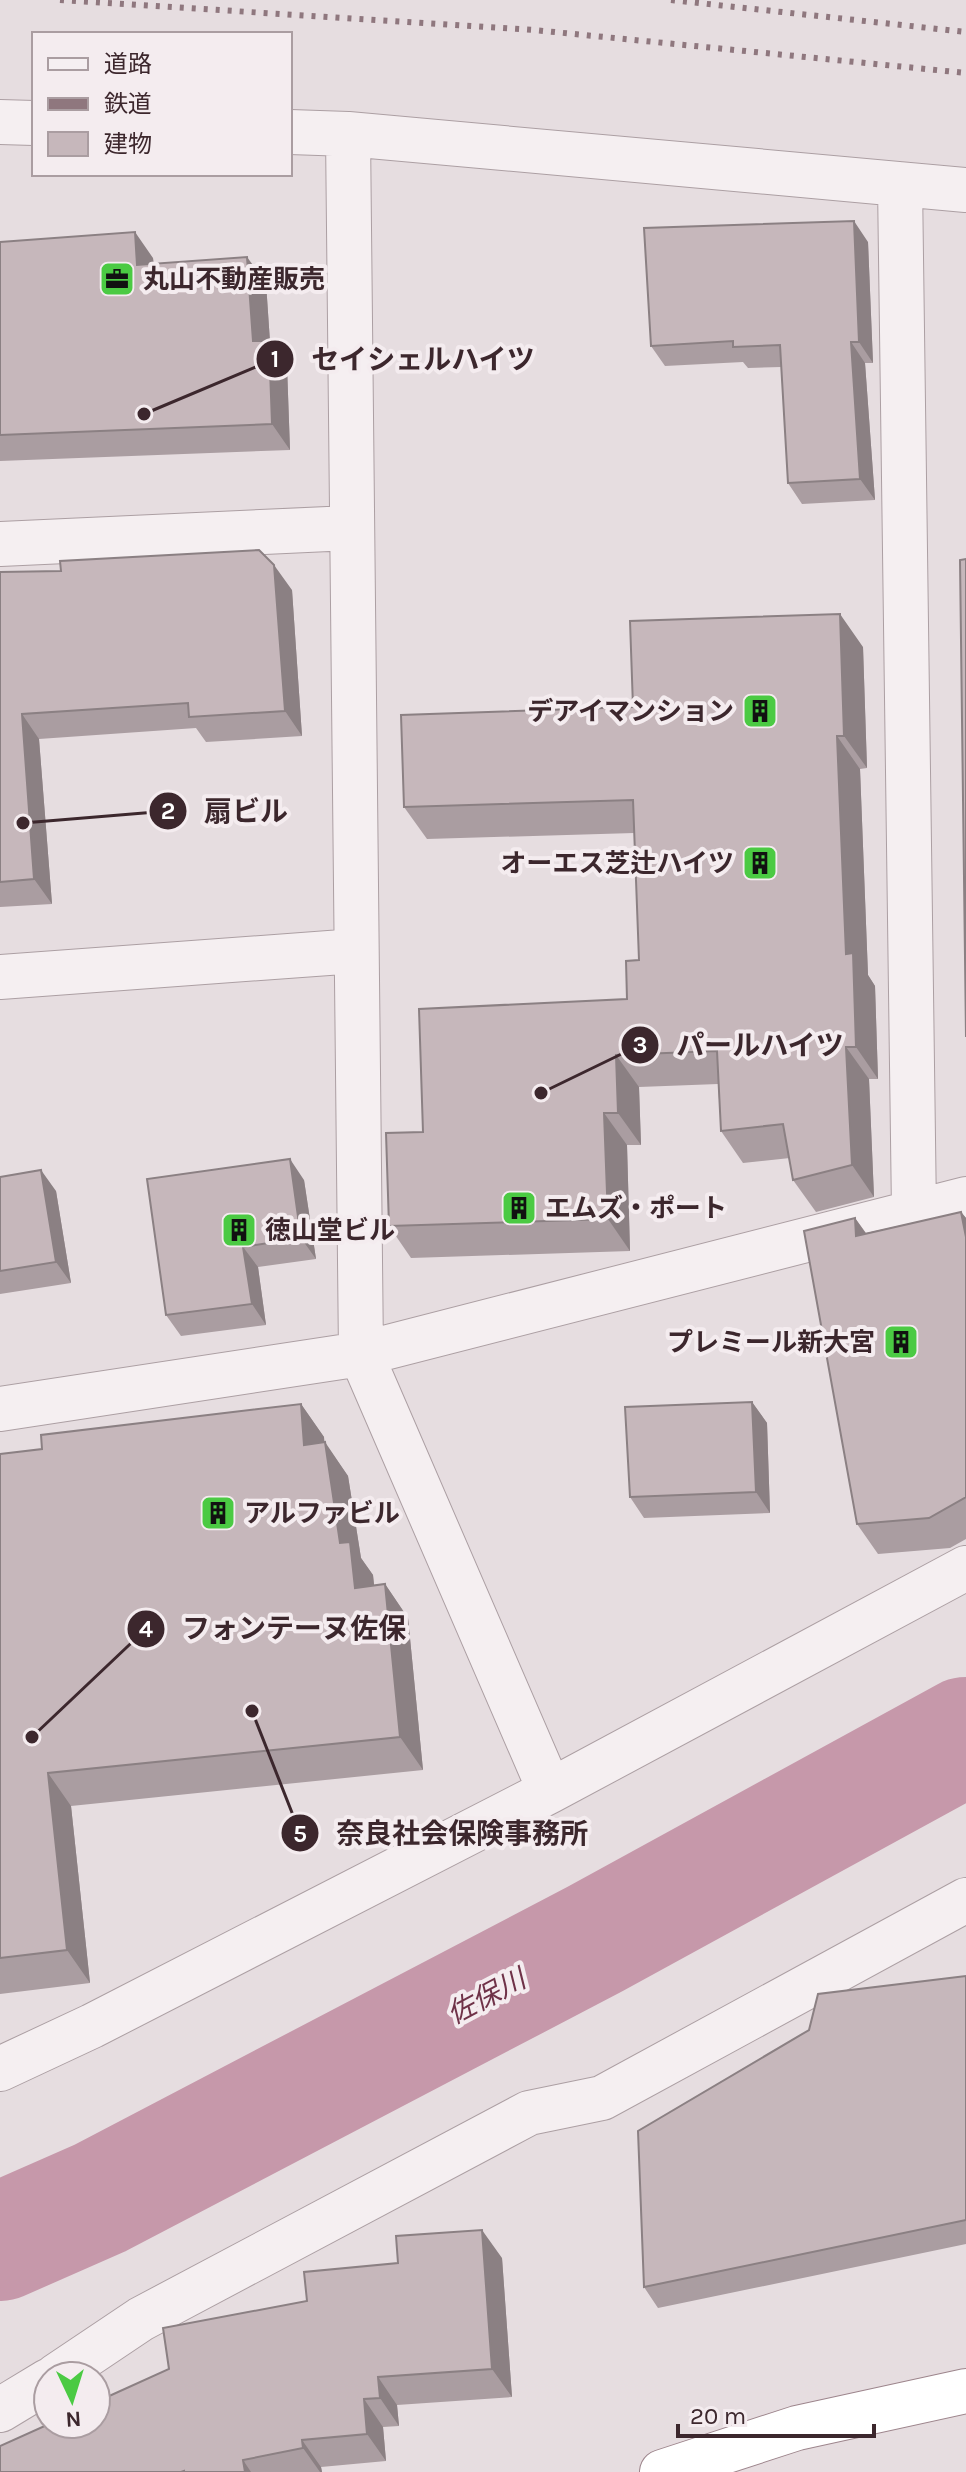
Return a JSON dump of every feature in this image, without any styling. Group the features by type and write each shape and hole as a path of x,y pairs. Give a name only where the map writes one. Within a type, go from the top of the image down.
{"highway":[{"path":"662,2472 797,2428 966,2391"}],"street":[{"path":"0,122 32,123"},
{"path":"292,132 348,134 966,190"},
{"path":"348,134 361,1354 550,1791"},
{"path":"900,184 914,1212"},
{"path":"0,544 350,528"},
{"path":"0,977 356,951"},
{"path":"0,1409 361,1354 966,1199"},
{"path":"0,2069 92,2026 550,1791 966,1568"},
{"path":"80,2360 141,2319 515,2120 529,2113 602,2098 966,1900"},
{"path":"0,2410 32,2391"}],"building":[{"path":"854,221 859,342 851,342 860,479 788,483 780,345 733,347 733,341 651,346 644,228"},
{"path":"135,232 137,265 247,257 253,341 269,341 272,424 0,435 0,242"},
{"path":"259,550 274,565 285,711 189,717 188,703 22,714 34,879 0,882 0,572 61,571 60,561"},
{"path":"966,559 966,1037 960,560"},
{"path":"840,614 844,736 837,736 846,954 853,953 856,1047 846,1047 852,1165 793,1180 783,1124 721,1131 717,1051 616,1055 618,1113 604,1113 608,1219 389,1226 386,1133 423,1132 419,1009 627,999 626,961 639,960 633,800 404,807 401,715 633,707 630,621"},
{"name":"徳山堂ビル","path":"290,1159 301,1238 243,1247 252,1304 166,1315 147,1179"},
{"path":"41,1170 56,1262 0,1271 0,1177"},
{"path":"961,1212 966,1237 966,1497 929,1518 857,1524 804,1231 855,1218 856,1236"},
{"path":"752,1402 756,1492 630,1497 625,1407"},
{"path":"301,1404 304,1445 325,1442 340,1543 350,1542 355,1588 385,1584 400,1737 48,1773 67,1950 0,1958 0,1454 42,1449 41,1435"},
{"path":"966,1976 966,2220 644,2287 638,2131 809,2030 818,1994"},
{"path":"482,2230 492,2369 378,2377 380,2398 364,2399 367,2434 302,2440 303,2448 243,2460 245,2472 0,2472 0,2446 32,2432 32,2440 112,2440 112,2395 169,2369 163,2328 307,2301 304,2272 398,2263 396,2236"}],"waterway":[{"name":"佐保川","path":"0,2242 100,2198 595,1939 966,1736"}],"railway":[{"path":"60,0 534,30 966,73"},
{"path":"671,0 966,32"}],"place":[{"name":"丸山不動産販売","path":"117,279"},
{"name":"セイシェルハイツ","path":"144,414"},
{"name":"デアイマンション","path":"760,711"},
{"name":"扇ビル","path":"23,823"},
{"name":"オーエス芝辻ハイツ","path":"760,863"},
{"name":"パールハイツ","path":"541,1093"},
{"name":"エムズ・ポート","path":"519,1208"},
{"name":"徳山堂ビル","path":"239,1230"},
{"name":"プレミール新大宮","path":"901,1342"},
{"name":"アルファビル","path":"218,1513"},
{"name":"奈良社会保険事務所","path":"252,1711"},
{"name":"フォンテーヌ佐保","path":"32,1737"}]}
